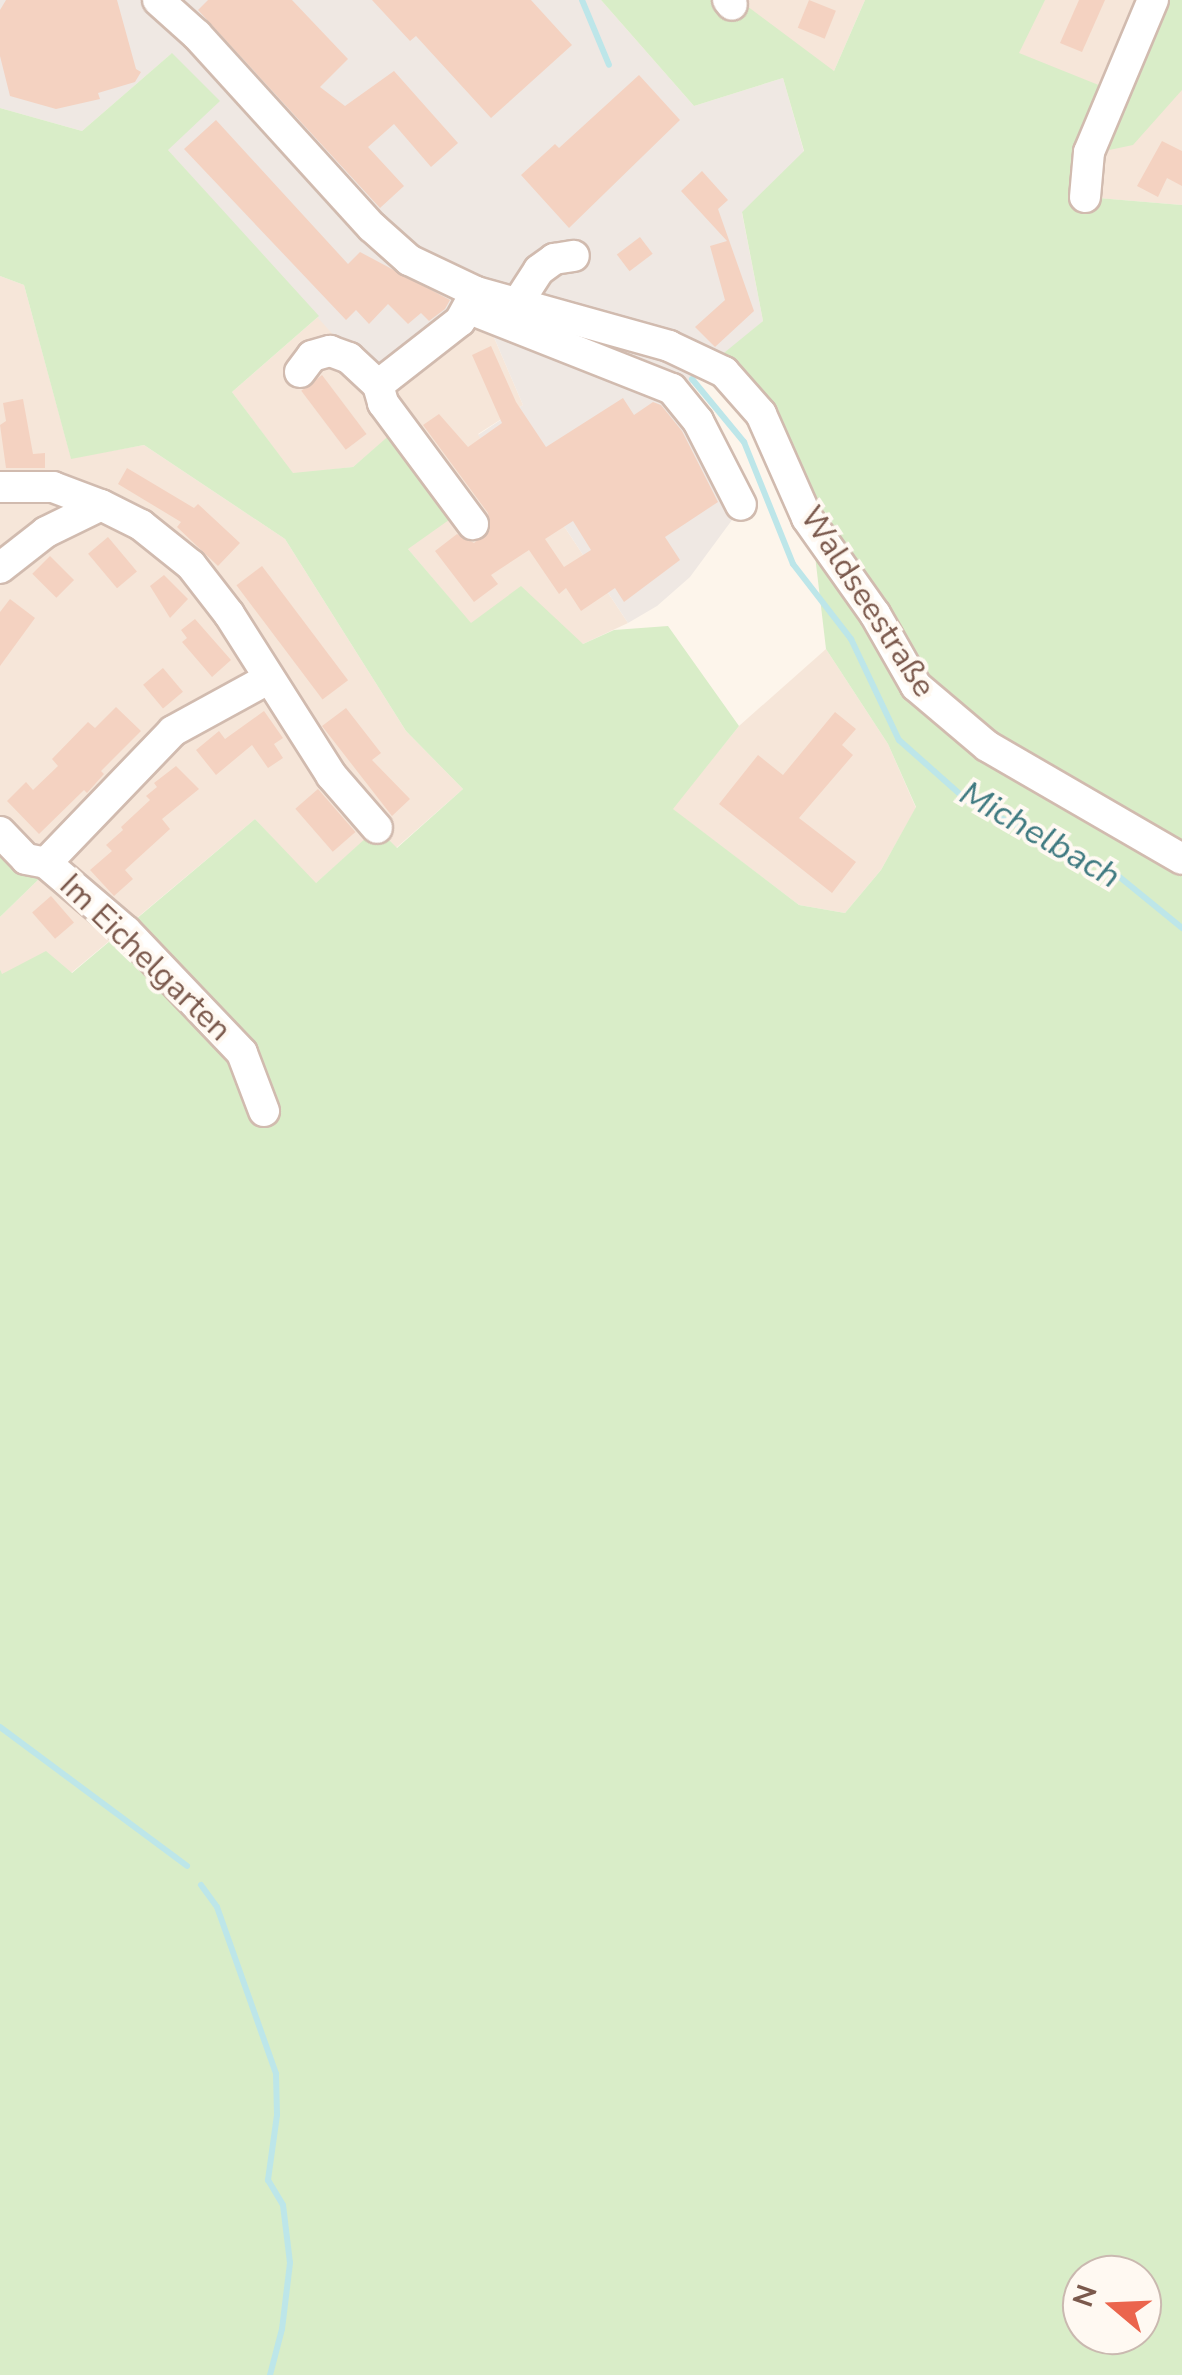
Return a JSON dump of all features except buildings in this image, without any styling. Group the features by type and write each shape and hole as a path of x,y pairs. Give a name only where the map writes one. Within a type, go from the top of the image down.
{"street":[{"name":"Waldseestraße","path":"158,0 197,35 390,245 473,301 517,304 669,346 724,372 761,414 820,540 868,604 898,660 936,707 987,746 1182,859"},
{"path":"1085,197 1088,152 1153,0"},
{"path":"517,304 540,270 554,259 574,256"},
{"path":"378,385 473,301 672,389 698,421 741,504"},
{"path":"300,372 312,356 330,351 349,358 378,385 383,403 473,524"},
{"path":"0,487 53,487 101,506 141,526 192,565 229,614 331,775 377,828"},
{"path":"0,568 46,532 101,506"},
{"name":"Im Eichelgarten","path":"46,863 173,731 268,679"},
{"name":"Im Eichelgarten","path":"0,832 26,860 46,863 126,930 242,1053 264,1111"}],"shaded area":[{"path":"0,0 601,0 694,106 783,78 804,152 742,213 763,321 688,386 746,501 690,577 657,606 628,623 521,461 491,453 478,435 523,405 490,328 459,321 378,385 167,149 171,54 82,131 0,108"},
{"path":"601,0 865,0 834,71"},
{"path":"885,0 1182,0 1182,205 1085,197"},
{"path":"0,276 24,285 71,458 144,445 285,539 406,731 463,789 396,848 377,829 315,884 255,819 71,973 2,975 0,969 0,917 42,876 0,848"},
{"path":"319,316 378,385 460,321 490,328 523,405 478,434 521,461 628,623 583,644 471,624 408,549 400,427 353,467 293,474 232,392"},
{"path":"826,649 888,744 916,808 881,870 845,913 799,905 672,809 739,726"}],"green space":[{"path":"601,0 739,0 834,71 865,0 1045,0 1019,53 1111,90 1153,0 1182,0 1182,90 1133,145 1095,153 1086,197 1182,205 1182,2375 0,2375 0,969 2,974 46,951 72,973 255,819 316,883 377,828 397,848 463,789 406,731 285,539 144,445 71,459 24,285 0,276 0,108 82,131 172,53 220,101 168,150 319,316 232,392 293,473 353,467 400,426 463,510 408,549 471,623 521,586 583,644 614,630 668,626 739,726 673,809 799,905 845,913 881,870 916,807 888,744 826,649 810,513 719,357 763,321 742,212 804,151 783,78 694,106"},
{"path":"0,848 42,876 0,917"}],"waterway":[{"name":"Michelbach","path":"582,0 609,65"},
{"name":"Michelbach","path":"692,379 744,442 793,564 851,639 899,740 971,804 1111,870 1182,928"},
{"path":"0,1727 187,1866"},
{"path":"201,1885 217,1907 276,2074 277,2115 268,2180 283,2205 290,2263 282,2329 270,2375"}]}
